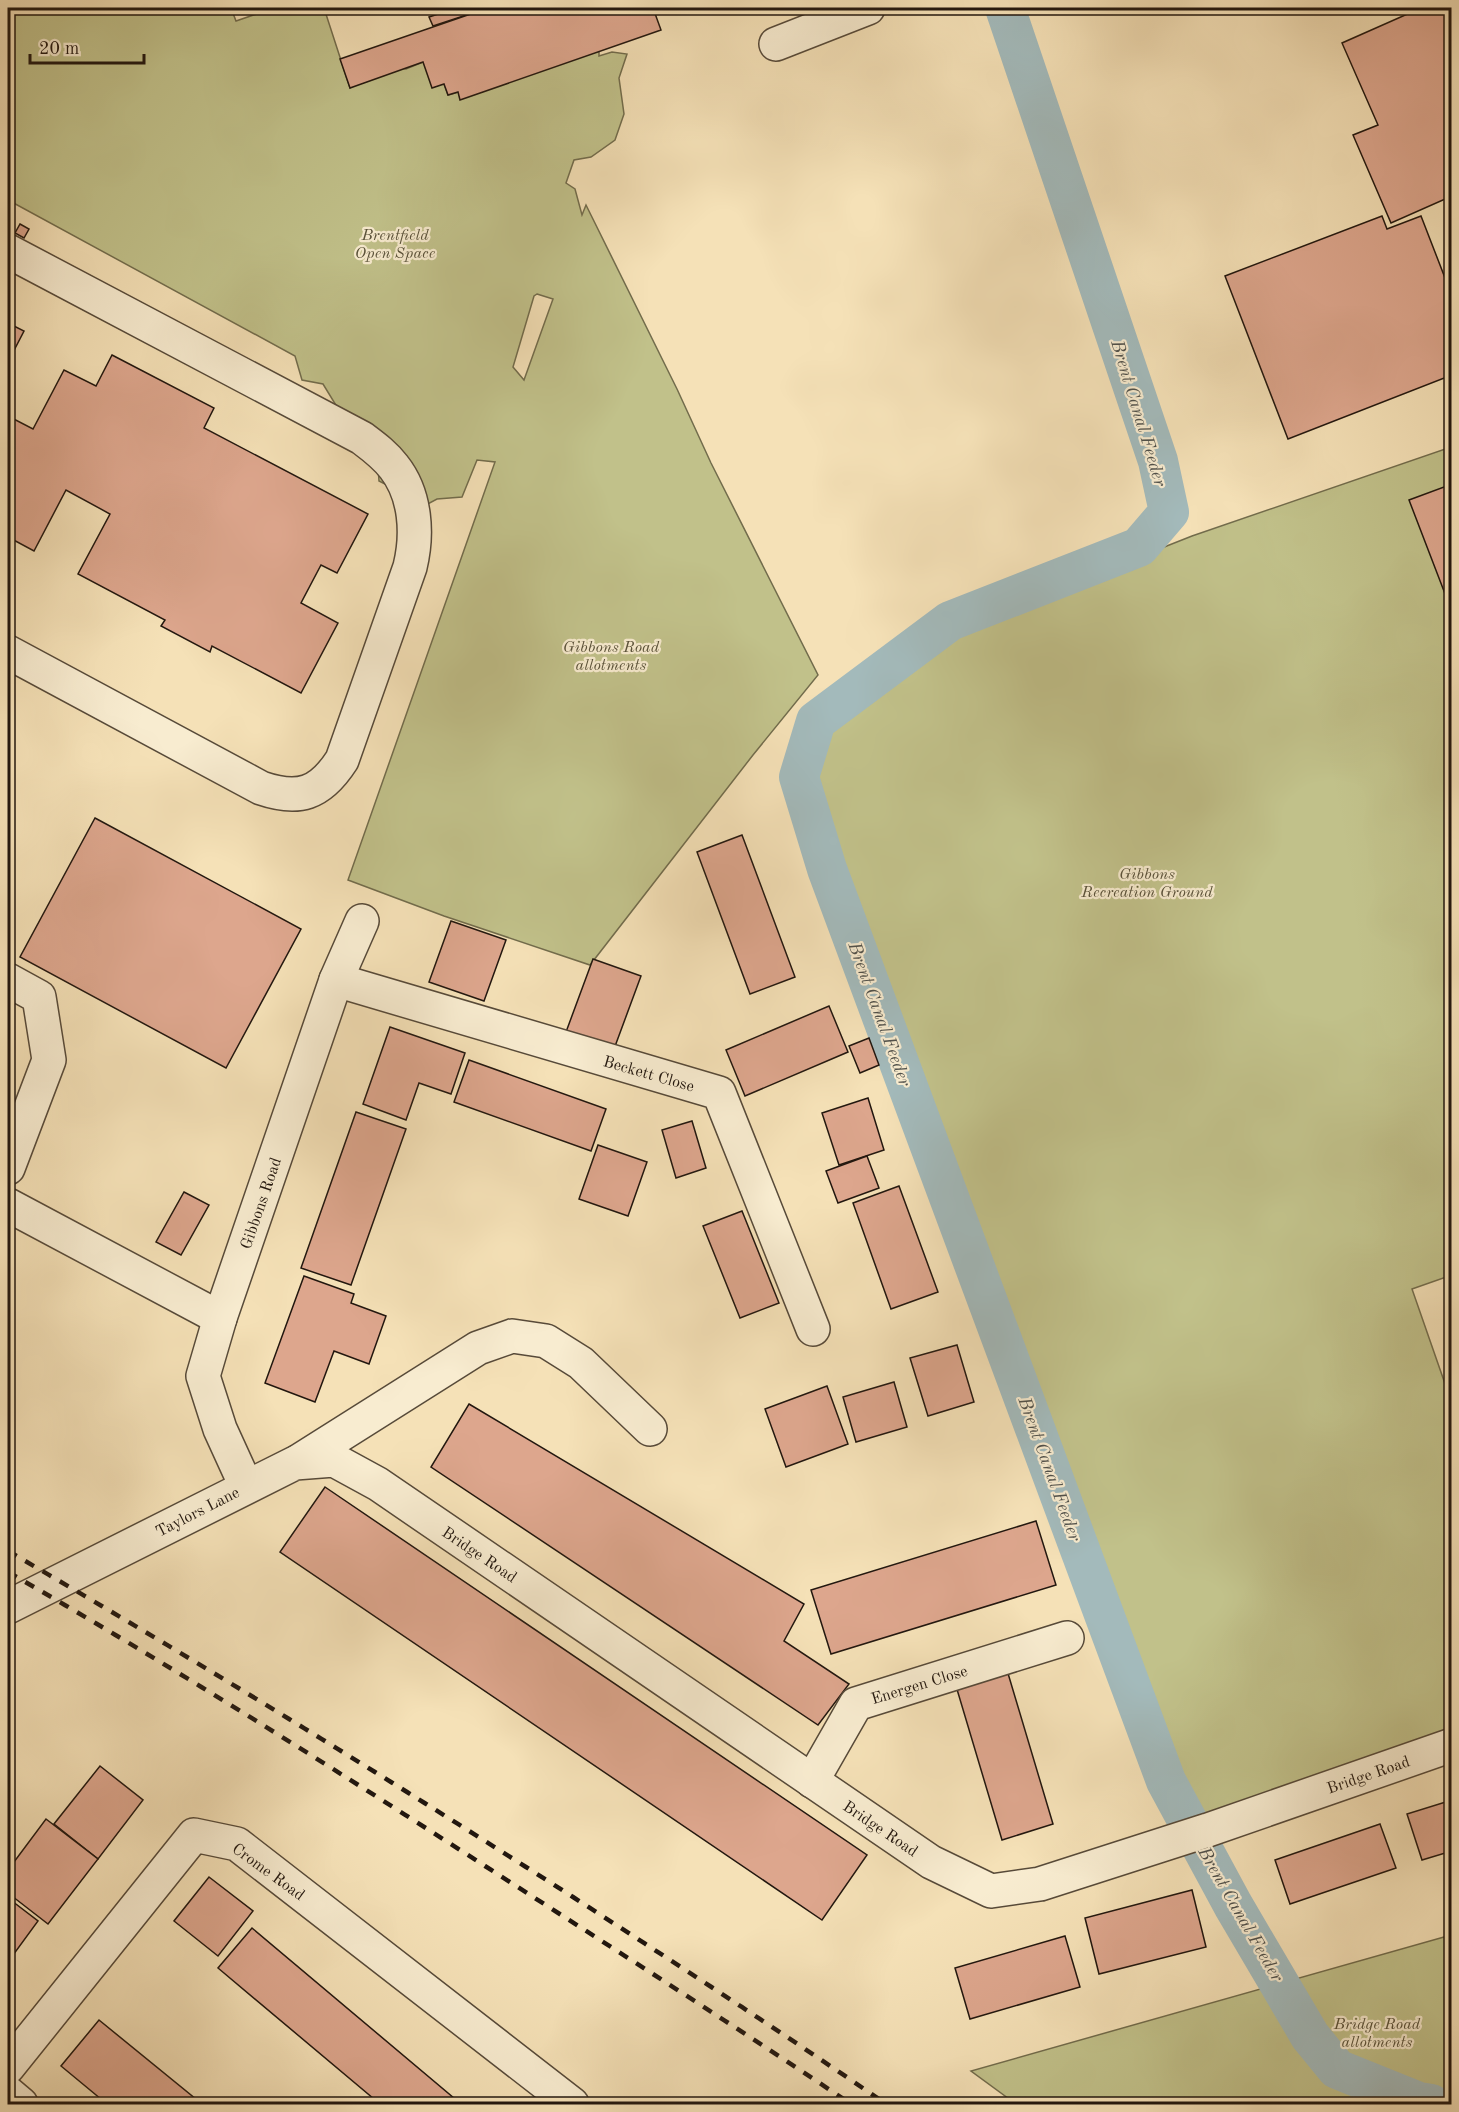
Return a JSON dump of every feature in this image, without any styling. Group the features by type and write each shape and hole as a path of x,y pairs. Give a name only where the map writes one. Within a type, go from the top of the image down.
{"street":[{"path":"776,44 868,8"},
{"path":"8,251 362,438 382,453 396,468 411,502 416,526 415,547 410,567 342,760 328,779 310,791 296,795 280,795 261,788 8,652"},
{"name":"Gibbons Road","path":"246,1486 220,1429 203,1376 220,1318 336,980 362,921"},
{"path":"8,980 39,997 49,1060 8,1168"},
{"name":"Beckett Close","path":"336,980 719,1094 813,1329"},
{"path":"8,1205 220,1318"},
{"path":"295,1463 478,1348 512,1336 546,1341 582,1363 650,1429"},
{"name":"Taylors Lane","path":"14,1604 295,1463 334,1460 378,1484"},
{"name":"Bridge Road","path":"378,1484 931,1862 991,1891 1040,1884 1208,1830 1452,1745"},
{"name":"Energen Close","path":"812,1781 856,1704 1067,1638"},
{"name":"Crome Road","path":"8,2067 194,1835 237,1844 573,2104"},
{"path":"8,2093 21,2104"}],"green space":[{"path":"8,8 231,8 236,21 274,8 324,8 350,88 386,65 406,69 423,62 444,84 448,95 599,51 599,56 612,52 627,54 619,78 624,114 615,140 591,157 574,160 566,183 575,189 582,215 586,205 711,463 818,675 590,965 444,916 348,880 495,462 477,460 462,497 437,499 426,505 379,481 376,436 337,407 323,384 302,380 295,356 8,200","holes":["537,294 553,299 524,380 513,367 534,296"]},
{"name":"Gibbons Recreation Ground","path":"1451,447 1452,1275 1412,1289 1451,1401 1451,1730 1184,1825 1151,1777 784,775 836,720 957,629 1192,536"},
{"name":"Bridge Road allotments","path":"1451,1935 1451,2104 1016,2104 971,2071"}],"building":[{"path":"457,8 488,8 433,26 429,17"},
{"path":"488,8 653,8 661,30 460,100 458,92 448,95 444,84 432,88 423,62 350,88 340,59"},
{"path":"1421,8 1452,8 1452,196 1391,223 1353,135 1378,125 1342,43"},
{"path":"1382,216 1387,229 1421,216 1452,296 1452,375 1288,439 1225,276"},
{"path":"20,224 29,229 24,238 15,233"},
{"path":"8,323 24,331 8,362"},
{"path":"112,355 214,408 204,428 368,514 337,573 321,565 301,603 338,623 301,693 212,646 210,652 161,626 165,620 78,574 110,514 66,490 34,551 8,537 8,416 33,429 64,370 96,386"},
{"path":"1452,484 1452,612 1409,500"},
{"path":"95,818 301,929 226,1068 20,957"},
{"path":"742,835 795,977 750,994 697,852"},
{"path":"451,921 506,940 484,1001 429,982"},
{"path":"593,959 641,976 614,1049 566,1032"},
{"path":"829,1006 848,1052 745,1096 726,1050"},
{"path":"390,1027 465,1053 451,1094 419,1083 406,1120 363,1104"},
{"path":"869,1038 879,1065 860,1073 849,1046"},
{"path":"469,1060 606,1109 591,1151 454,1102"},
{"path":"868,1098 884,1150 839,1165 822,1113"},
{"path":"356,1112 406,1129 351,1285 301,1268"},
{"path":"692,1121 706,1168 676,1178 662,1130"},
{"path":"598,1145 647,1162 628,1216 579,1199"},
{"path":"867,1156 879,1188 838,1203 826,1171"},
{"path":"899,1186 938,1292 891,1309 853,1203"},
{"path":"184,1192 209,1205 181,1255 156,1242"},
{"path":"742,1211 779,1303 740,1318 703,1226"},
{"path":"304,1276 354,1294 351,1303 386,1316 369,1364 334,1351 315,1402 265,1383"},
{"path":"957,1345 974,1402 928,1416 910,1358"},
{"path":"894,1382 907,1427 856,1442 843,1397"},
{"path":"827,1386 848,1444 786,1467 765,1409"},
{"path":"469,1404 804,1604 784,1641 849,1684 818,1725 431,1467"},
{"path":"325,1487 867,1855 822,1920 280,1552"},
{"path":"1036,1521 1056,1585 831,1654 811,1590"},
{"path":"1007,1670 1053,1824 1002,1840 956,1686"},
{"path":"100,1766 143,1800 98,1859 54,1824"},
{"path":"1452,1800 1452,1851 1422,1860 1407,1814"},
{"path":"46,1819 98,1859 48,1924 8,1893 8,1870"},
{"path":"1380,1824 1396,1868 1290,1904 1275,1860"},
{"path":"209,1877 253,1911 218,1956 174,1921"},
{"path":"1192,1890 1206,1947 1099,1974 1085,1918"},
{"path":"8,1898 38,1921 8,1962"},
{"path":"252,1928 461,2104 380,2104 218,1968"},
{"path":"1065,1936 1080,1987 970,2019 955,1968"},
{"path":"99,2020 202,2104 107,2104 61,2066"}],"waterway":[{"name":"Brent Canal Feeder","path":"1005,8 1158,461 1169,512 1139,547 950,621 816,721 799,777 827,869 1166,1781 1233,1905 1310,2036 1337,2069 1419,2102 1431,2104"}],"railway":[{"path":"8,1551 222,1678 433,1808 691,1974 886,2104"},
{"path":"8,1572 189,1679 308,1753 851,2104"}],"park label":[{"name":"Brentfield Open Space","path":"395,243"},
{"name":"Gibbons Road allotments","path":"611,655"}]}
